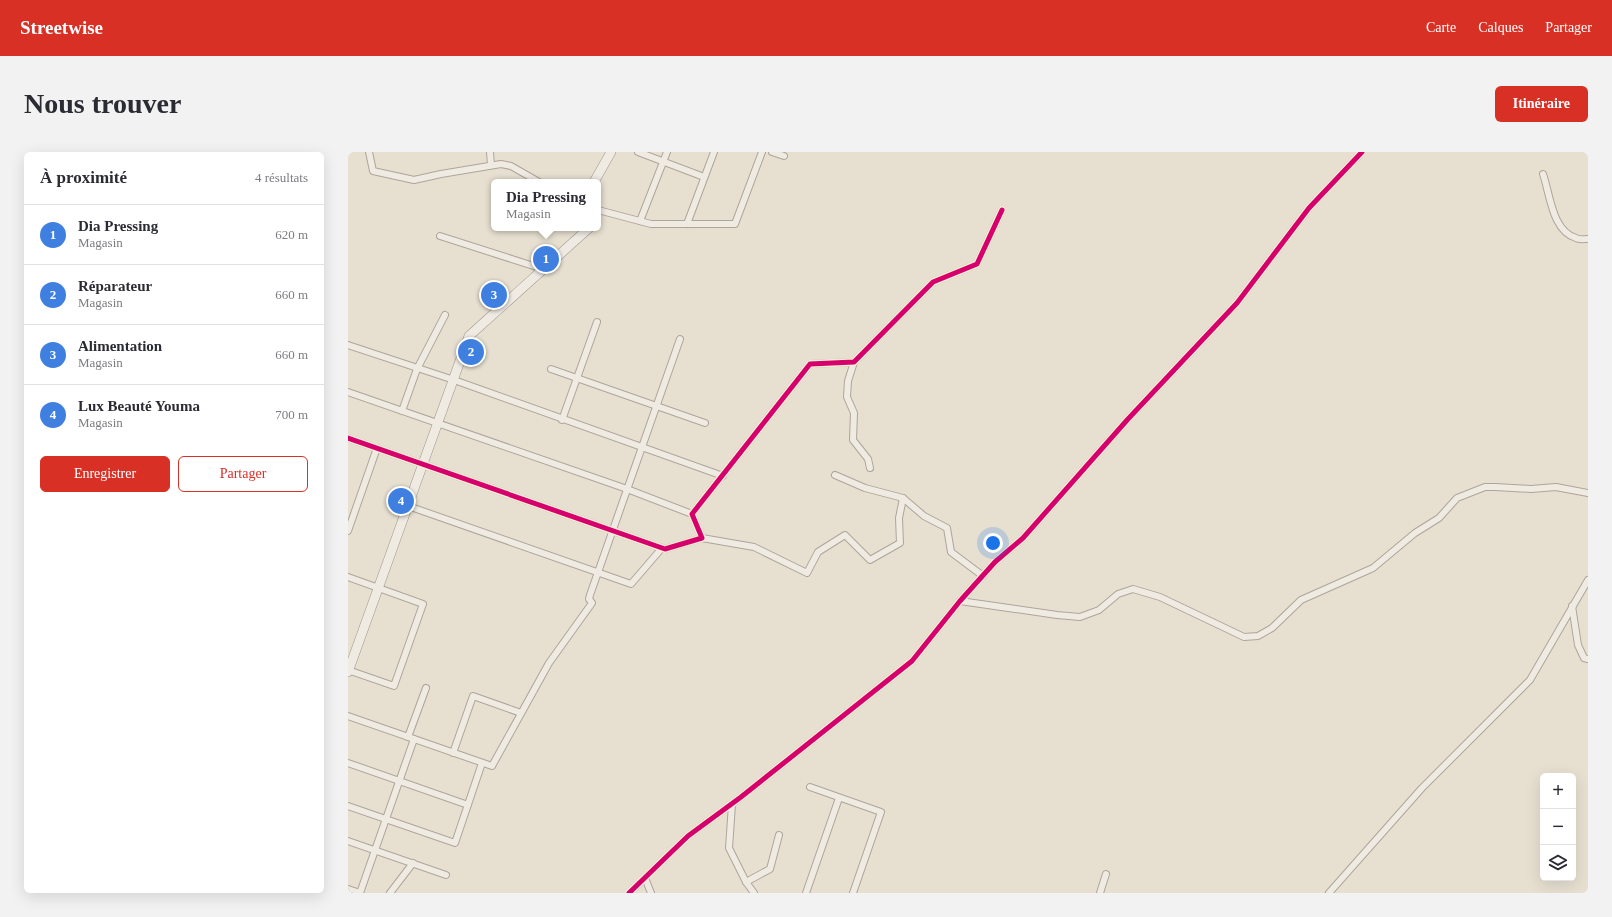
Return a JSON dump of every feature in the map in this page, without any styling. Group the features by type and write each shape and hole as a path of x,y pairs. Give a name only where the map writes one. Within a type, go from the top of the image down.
{"street":[{"path":"369,152 373,171 414,180 501,164 511,166 534,179"},
{"path":"490,152 491,165"},
{"path":"596,179 611,152"},
{"path":"638,152 704,178"},
{"path":"640,221 666,152"},
{"path":"687,224 714,152"},
{"path":"601,211 651,224 735,224 762,152"},
{"path":"772,152 784,156"},
{"path":"629,893 688,836 732,804 912,661 960,601 995,562 1023,538 1128,419 1237,303 1309,208 1362,152"},
{"path":"1543,174 1558,223 1569,235 1577,239 1588,239"},
{"path":"870,468 868,459 853,440 854,413 846,397 848,381 854,362 933,282 977,264 1002,210"},
{"path":"348,577 378,588 423,604 394,686 348,671 378,588 408,506 423,464 454,380 469,336 586,231"},
{"path":"440,236 543,269"},
{"path":"402,411 417,369 445,315"},
{"path":"562,420 597,322"},
{"path":"348,716 492,766 548,663 592,603 589,599 590,595 680,339"},
{"path":"348,345 454,380 562,420 723,476"},
{"path":"692,514 810,364 854,362"},
{"path":"551,369 705,423"},
{"path":"348,392 627,489 692,514 702,538"},
{"path":"348,438 665,549 702,538 754,547 807,573 818,552 845,535 870,560 900,542 899,518 903,498"},
{"path":"348,531 377,448"},
{"path":"835,475 865,488 903,498 924,516 946,528 951,552 983,576"},
{"path":"960,601 1080,617 1099,610 1118,594 1133,589 1160,597 1244,637 1258,636 1272,628 1301,600 1373,568 1415,533 1439,518 1456,498 1485,487 1495,486 1531,489 1556,487 1588,493"},
{"path":"408,506 631,584 662,548"},
{"path":"1329,893 1422,788 1530,680 1588,580"},
{"path":"1572,606 1578,645 1584,658 1588,659"},
{"path":"348,889 360,893 399,781 426,688"},
{"path":"454,753 474,696 521,713"},
{"path":"348,763 468,805"},
{"path":"348,806 455,843 482,763"},
{"path":"810,787 881,812 853,893"},
{"path":"806,893 839,798"},
{"path":"732,804 729,848 746,882 754,893"},
{"path":"746,882 770,869 779,835"},
{"path":"348,840 446,875"},
{"path":"390,893 412,863"},
{"path":"1100,893 1106,874"},
{"path":"645,878 651,893"}],"cycle path":[{"path":"629,893 688,836 741,797 912,661 960,601 995,562 1023,538 1128,419 1237,303 1309,208 1362,152"},
{"path":"348,438 665,549 702,538 692,514 810,364 854,362 933,282 977,264 1002,210"}],"place":[{"name":"Dia Pressing","path":"546,259"},
{"name":"Alimentation","path":"494,295"},
{"name":"Réparateur","path":"471,352"},
{"name":"Lux Beauté Youma","path":"401,501"}]}
